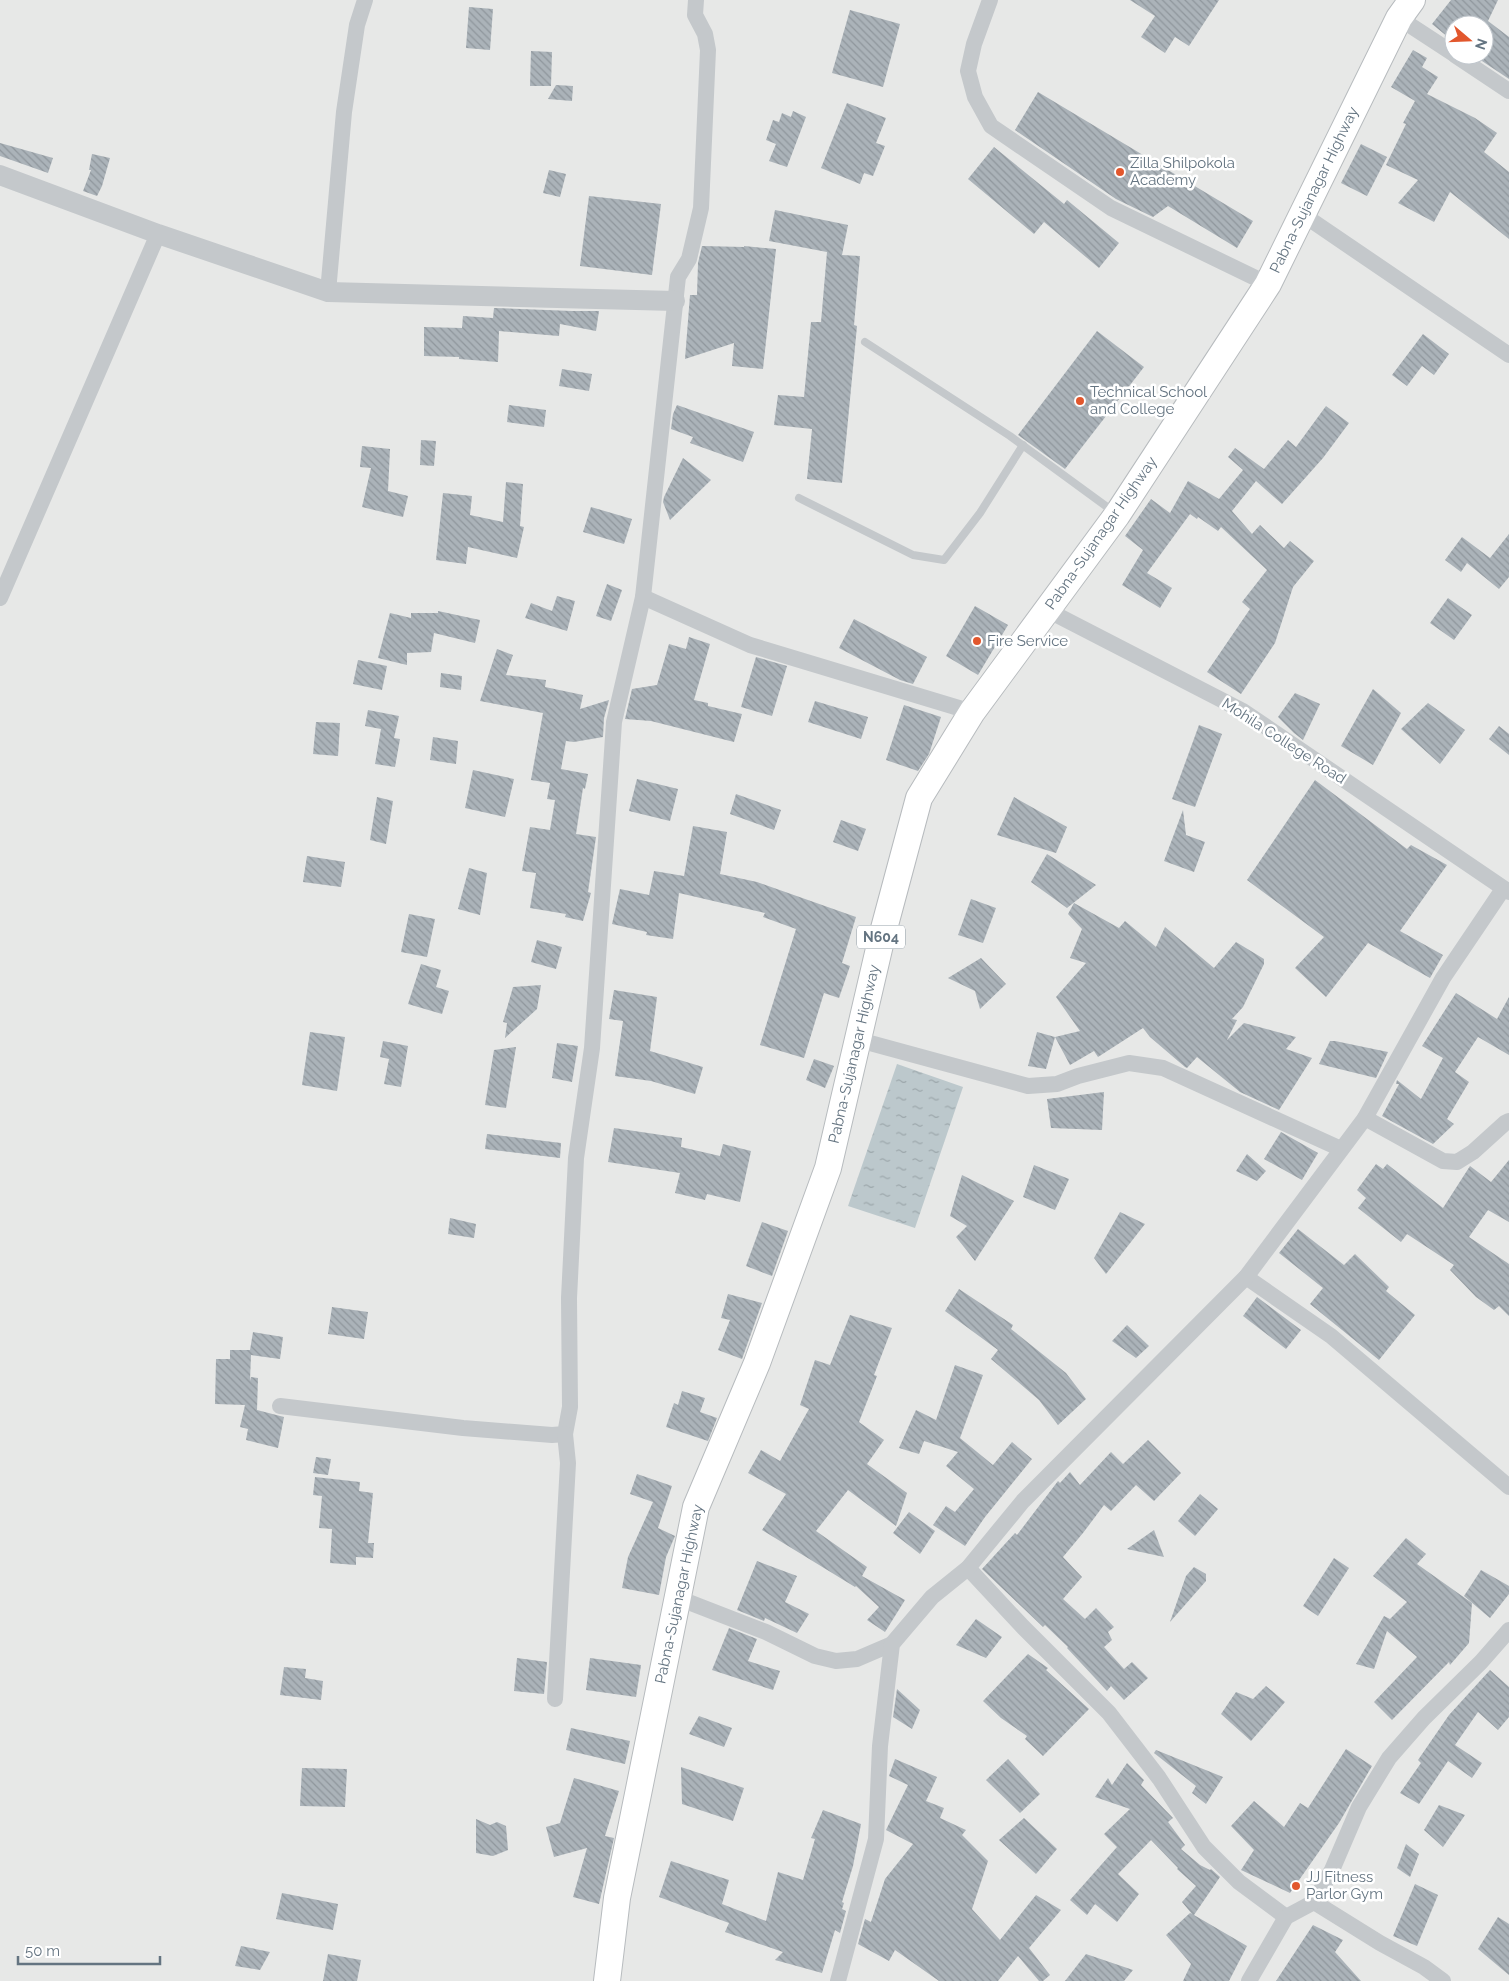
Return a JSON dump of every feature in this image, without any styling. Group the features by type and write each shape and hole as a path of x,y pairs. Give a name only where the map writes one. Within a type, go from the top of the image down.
{"highway":[{"name":"Pabna-Sujanagar Highway","path":"607,1981 618,1898 696,1507 757,1364 828,1168 882,936 919,798 972,712 1117,515 1268,284 1405,9"}],"street":[{"path":"328,292 344,112 357,25 365,0"},
{"path":"555,1699 568,1463 565,1434 570,1407 569,1298 576,1158 592,1048 614,722 643,597 678,277 689,258 702,208 708,50 705,34 695,15 696,0"},
{"path":"990,0 974,44 968,71 975,97 991,126 1111,208 1268,284"},
{"path":"1405,9 1444,45"},
{"path":"1470,65 1509,91"},
{"path":"0,176 158,234 328,292 675,301"},
{"path":"1302,214 1509,355"},
{"path":"0,598 158,234"},
{"path":"643,597 750,645 972,712"},
{"name":"Mohila College Road","path":"1047,610 1243,712 1506,890"},
{"path":"678,1598 766,1632 814,1656 836,1661 857,1659 892,1644 932,1597 968,1568 1023,1501 1246,1278 1365,1118 1443,978 1506,890"},
{"path":"859,1040 1028,1086 1057,1084 1078,1076 1129,1063 1163,1068 1341,1149"},
{"path":"1365,1118 1443,1161 1457,1162 1473,1152 1505,1122 1509,1121"},
{"path":"1246,1278 1331,1336 1509,1487"},
{"path":"280,1406 552,1436 565,1434"},
{"path":"968,1568 1023,1627 1109,1713 1159,1778 1204,1847 1239,1882 1286,1917"},
{"path":"1248,1981 1286,1917 1314,1902 1332,1870 1359,1807 1389,1758 1424,1718 1481,1662 1509,1630"},
{"path":"838,1981 876,1839 880,1746 892,1644"},
{"path":"1314,1902 1380,1943 1424,1967 1443,1981"}],"lane":[{"path":"865,342 1023,445 1117,515"},
{"path":"799,498 913,555 944,560 980,513 1023,445"}],"shaded area":[{"path":"0,0 1509,0 1509,1981 0,1981"}],"water":[{"path":"897,1064 963,1087 915,1228 848,1206"}],"building":[{"path":"1130,0 1219,0 1189,46 1175,37 1165,53 1141,37 1155,16"},
{"path":"1451,0 1498,0 1491,15 1444,15 1444,34 1432,24"},
{"path":"469,7 493,9 490,50 466,48"},
{"path":"850,10 900,24 883,87 832,73"},
{"path":"1494,26 1509,37 1509,79 1488,65 1494,65"},
{"path":"1413,50 1427,58 1422,67 1438,77 1427,94 1475,118 1497,133 1484,152 1509,172 1509,239 1450,192 1434,222 1398,203 1418,180 1386,165 1406,124 1403,123 1415,101 1391,87"},
{"path":"531,51 552,52 551,86 530,86"},
{"path":"556,85 573,86 572,101 548,99"},
{"name":"Zilla Shilpokola Academy","path":"1038,92 1253,221 1237,248 1168,206 1153,217 1116,199 1015,130"},
{"path":"847,103 886,118 876,143 885,146 873,176 864,173 860,184 821,168"},
{"path":"793,111 806,117 787,167 769,161 776,144 766,140 773,120 779,122 782,113 791,117"},
{"path":"0,143 53,158 48,173 0,156"},
{"path":"1361,144 1387,157 1367,196 1341,183"},
{"path":"994,147 1064,204 1067,200 1119,243 1099,268 1044,222 1034,234 968,179"},
{"path":"92,154 110,158 97,196 83,191 91,170 89,170"},
{"path":"549,170 566,174 560,197 543,193"},
{"path":"589,196 661,204 652,275 580,266"},
{"path":"775,210 848,225 842,255 860,256 854,325 857,326 842,483 807,479 812,429 774,425 778,395 804,397 811,322 821,322 827,252 769,241"},
{"path":"702,246 744,246 776,249 763,369 732,366 734,343 685,359 690,295 697,295 698,263"},
{"path":"494,308 599,311 596,331 560,324 559,336 499,331 498,362 459,359 459,357 424,356 424,327 462,328 463,316 493,318"},
{"name":"Technical School and College","path":"1097,331 1144,367 1065,469 1018,435"},
{"path":"1423,334 1449,354 1434,375 1422,366 1407,386 1392,375"},
{"path":"562,369 592,374 589,391 559,386"},
{"path":"509,405 546,410 544,427 507,422"},
{"path":"677,405 754,432 743,462 690,443 693,437 671,429 673,414"},
{"path":"1326,406 1349,423 1323,458 1282,504 1256,481 1232,511 1252,534 1260,525 1284,548 1290,541 1314,561 1293,587 1275,643 1241,694 1207,672 1250,609 1242,602 1267,570 1221,527 1218,531 1198,517 1197,519 1190,514 1147,573 1172,588 1160,608 1122,585 1143,550 1125,536 1151,499 1170,513 1188,481 1219,499 1243,470 1228,457 1235,448 1264,469 1288,440 1296,447"},
{"path":"421,440 436,441 434,466 420,465"},
{"path":"362,446 390,449 388,491 408,496 403,517 362,507 371,468 360,467"},
{"path":"683,458 711,480 670,520 663,502 664,497"},
{"path":"506,482 523,484 520,526 524,527 517,558 468,547 466,564 436,560 443,493 472,496 470,515 503,522"},
{"path":"591,507 632,519 624,544 583,532"},
{"path":"1509,534 1509,577 1499,589 1467,563 1461,572 1445,560 1462,537 1490,558"},
{"path":"607,584 622,590 611,621 596,616"},
{"path":"557,596 575,601 567,631 525,618 531,603 552,611"},
{"path":"1448,598 1472,615 1454,640 1430,623"},
{"name":"Fire Service","path":"975,606 1008,625 978,675 946,656"},
{"path":"438,611 480,620 475,643 434,633 431,652 407,653 407,665 378,658 390,613 411,618 411,613 438,613"},
{"path":"854,619 927,657 913,684 900,680 839,648"},
{"path":"689,637 710,644 694,700 708,703 708,706 742,714 734,742 651,721 625,719 632,689 657,685 669,644 686,649"},
{"path":"497,649 513,655 506,675 546,680 545,687 583,695 580,709 609,700 604,718 603,737 574,742 566,741 561,769 588,774 585,789 583,788 576,834 596,837 588,892 591,893 583,921 565,917 566,914 530,908 536,873 522,871 530,827 550,830 555,800 547,799 550,783 531,780 543,713 480,701"},
{"path":"756,657 787,666 772,716 741,707"},
{"path":"358,660 387,666 382,690 353,684"},
{"path":"441,673 462,676 461,690 440,687"},
{"path":"1373,689 1401,713 1373,765 1341,746"},
{"path":"1295,693 1320,704 1303,740 1278,717"},
{"path":"815,701 868,717 861,739 808,722"},
{"path":"1428,703 1465,730 1440,764 1401,729"},
{"path":"904,705 941,717 929,754 918,771 886,760"},
{"path":"368,710 399,716 394,738 400,739 395,767 375,764 381,729 365,726"},
{"path":"316,722 340,723 338,756 313,754"},
{"path":"1199,725 1222,734 1195,807 1172,799"},
{"path":"1499,726 1509,734 1509,755 1489,739"},
{"path":"433,737 458,741 456,764 430,760"},
{"path":"473,770 514,779 505,817 465,808"},
{"path":"637,779 678,789 670,821 629,811"},
{"path":"1315,780 1407,849 1411,845 1447,865 1400,931 1443,955 1430,978 1368,943 1326,997 1295,968 1324,937 1247,880"},
{"path":"736,794 781,810 774,830 730,814"},
{"path":"377,797 393,801 386,844 370,840"},
{"path":"1014,797 1067,827 1056,853 997,835"},
{"path":"1183,810 1186,835 1205,842 1194,872 1164,861"},
{"path":"841,820 866,829 858,851 833,842"},
{"path":"693,826 727,832 720,874 757,882 856,917 842,963 850,966 839,998 824,993 804,1058 760,1045 796,929 763,917 765,913 679,893 673,939 646,935 647,932 612,924 620,889 649,895 654,871 684,876"},
{"path":"1047,854 1096,885 1067,908 1031,882"},
{"path":"307,856 345,862 341,887 303,882"},
{"path":"469,868 487,873 480,915 458,909"},
{"path":"971,899 996,908 983,943 958,935"},
{"path":"1074,903 1119,928 1125,921 1156,947 1165,927 1214,968 1236,942 1264,959 1264,964 1243,1007 1232,1019 1237,1020 1227,1040 1244,1023 1296,1037 1286,1049 1312,1058 1279,1110 1240,1092 1197,1057 1187,1068 1185,1067 1150,1037 1143,1028 1098,1057 1094,1051 1070,1065 1055,1037 1080,1031 1056,997 1086,963 1070,958 1082,929 1068,914"},
{"path":"409,914 435,919 427,957 401,952"},
{"path":"537,940 562,947 556,969 531,962"},
{"path":"981,958 1006,984 980,1009 975,991 948,978"},
{"path":"421,964 441,970 436,987 449,991 442,1014 408,1004"},
{"path":"541,985 537,1009 505,1038 507,1023 503,1022 513,987"},
{"path":"614,990 657,997 650,1051 703,1067 695,1094 651,1081 615,1076 623,1021 609,1019"},
{"path":"1456,993 1497,1019 1509,997 1509,1055 1478,1037 1455,1072 1469,1082 1447,1119 1454,1124 1433,1144 1382,1116 1399,1084 1396,1084 1397,1080 1421,1099 1443,1058 1422,1046"},
{"path":"310,1032 345,1037 337,1091 302,1085"},
{"path":"1037,1032 1055,1037 1046,1069 1028,1066"},
{"path":"383,1041 408,1046 401,1087 384,1084 389,1059 380,1057"},
{"path":"1330,1041 1388,1052 1376,1078 1319,1064"},
{"path":"557,1043 578,1046 572,1082 552,1078"},
{"path":"516,1047 506,1108 485,1105 494,1050"},
{"path":"814,1059 834,1066 825,1088 806,1080"},
{"path":"1104,1092 1102,1130 1051,1128 1047,1099"},
{"path":"614,1128 682,1138 681,1147 720,1156 723,1144 751,1151 740,1202 707,1194 705,1200 675,1193 680,1173 608,1162"},
{"path":"1281,1132 1318,1153 1302,1180 1264,1159"},
{"path":"487,1134 561,1143 560,1158 485,1149"},
{"path":"1247,1154 1266,1171 1257,1181 1236,1171"},
{"path":"1509,1160 1509,1222 1488,1210 1469,1237 1509,1264 1509,1316 1499,1306 1494,1310 1476,1297 1450,1270 1454,1265 1407,1234 1401,1242 1358,1208 1366,1198 1357,1190 1376,1164 1383,1169 1387,1164 1443,1208 1470,1166 1491,1182"},
{"path":"1034,1165 1069,1179 1055,1210 1023,1197"},
{"path":"962,1175 1014,1201 975,1261 956,1237 967,1226 950,1216"},
{"path":"1120,1212 1145,1224 1106,1274 1094,1258"},
{"path":"450,1218 476,1224 474,1238 448,1234"},
{"path":"762,1222 788,1231 772,1276 746,1266"},
{"path":"1298,1229 1344,1265 1355,1254 1389,1287 1386,1291 1415,1315 1379,1360 1310,1304 1323,1288 1279,1253"},
{"path":"959,1289 1013,1325 1011,1329 1066,1373 1086,1399 1058,1425 1039,1400 991,1359 998,1350 945,1311"},
{"path":"728,1294 762,1303 742,1359 718,1350 730,1320 721,1318"},
{"path":"1257,1297 1301,1330 1286,1349 1243,1316"},
{"path":"332,1307 368,1312 364,1339 328,1334"},
{"path":"850,1315 892,1328 874,1375 877,1376 859,1422 884,1440 867,1464 907,1493 896,1526 848,1490 816,1531 867,1567 862,1576 905,1600 885,1632 867,1620 879,1607 856,1586 762,1530 786,1494 748,1473 761,1450 780,1461 809,1409 800,1405 815,1360 830,1365"},
{"path":"1127,1325 1149,1346 1136,1358 1112,1341"},
{"path":"253,1332 283,1337 280,1359 251,1355 250,1381 251,1377 258,1378 257,1410 284,1417 278,1448 246,1440 248,1429 240,1427 245,1405 215,1404 216,1359 230,1359 230,1350 250,1350"},
{"path":"955,1365 983,1375 960,1438 993,1465 1012,1442 1032,1459 985,1517 965,1546 933,1525 946,1506 955,1512 974,1489 946,1466 958,1452 924,1441 919,1454 899,1448 916,1410 936,1420"},
{"path":"682,1391 705,1398 700,1412 717,1418 708,1441 666,1427 674,1403 678,1405"},
{"path":"1148,1440 1181,1473 1154,1501 1136,1485 1111,1511 1104,1505 1063,1557 1082,1577 1063,1599 1085,1619 1096,1608 1114,1627 1108,1632 1112,1640 1104,1647 1124,1669 1132,1662 1148,1678 1124,1700 1111,1686 1107,1691 1068,1647 1045,1625 1043,1627 982,1569 1015,1533 1017,1535 1058,1481 1060,1483 1070,1472 1080,1485 1111,1452 1123,1464"},
{"path":"316,1457 331,1459 328,1475 313,1473"},
{"path":"637,1474 672,1486 658,1528 675,1536 666,1557 659,1595 622,1588 628,1557 653,1502 630,1494"},
{"path":"315,1477 360,1482 359,1491 373,1493 368,1543 374,1543 373,1558 356,1557 356,1565 330,1563 332,1529 319,1528 322,1496 313,1495"},
{"path":"1200,1494 1218,1509 1195,1536 1178,1521"},
{"path":"909,1512 935,1531 920,1554 893,1533"},
{"path":"1154,1530 1164,1557 1127,1549"},
{"path":"1406,1538 1426,1554 1417,1564 1472,1603 1469,1643 1450,1665 1449,1662 1392,1720 1374,1702 1417,1657 1387,1631 1374,1669 1356,1664 1384,1616 1390,1619 1407,1602 1373,1576"},
{"path":"1334,1558 1349,1568 1318,1616 1303,1606"},
{"path":"757,1561 797,1576 785,1602 809,1614 797,1633 765,1618 764,1621 737,1610"},
{"path":"1194,1567 1206,1574 1206,1581 1170,1622 1186,1576"},
{"path":"1481,1570 1509,1586 1509,1594 1490,1618 1464,1596"},
{"path":"976,1619 1002,1637 986,1658 956,1645"},
{"path":"729,1628 757,1639 748,1661 780,1671 773,1690 712,1670"},
{"path":"1028,1654 1048,1668 1046,1670 1089,1709 1043,1756 1025,1739 1027,1736 1001,1718 983,1701"},
{"path":"517,1658 547,1662 544,1694 514,1691"},
{"path":"590,1658 641,1665 636,1697 586,1690"},
{"path":"284,1667 306,1669 305,1678 323,1681 321,1700 280,1695"},
{"path":"1490,1670 1509,1687 1509,1717 1498,1730 1478,1712 1455,1745 1482,1763 1472,1778 1448,1761 1419,1804 1400,1793 1421,1763 1418,1760 1449,1715"},
{"path":"1266,1686 1285,1702 1251,1741 1221,1714 1236,1692 1253,1699"},
{"path":"897,1689 920,1710 912,1729 893,1717"},
{"path":"699,1716 732,1728 724,1747 689,1734"},
{"path":"571,1728 630,1741 625,1764 566,1750"},
{"path":"1346,1749 1372,1766 1339,1823 1290,1893 1241,1870 1254,1850 1231,1826 1254,1801 1284,1827 1300,1803 1308,1808"},
{"path":"1156,1750 1223,1777 1206,1804 1192,1793 1196,1786 1154,1753"},
{"path":"895,1759 937,1777 926,1801 944,1808 940,1818 966,1830 962,1835 988,1861 972,1909 1000,1940 1036,1895 1061,1910 1029,1948 1050,1975 1043,1981 1039,1981 1018,1956 998,1981 939,1981 895,1950 889,1961 858,1944 865,1919 871,1922 885,1879 913,1844 886,1830 908,1785 889,1776"},
{"path":"1008,1759 1040,1794 1020,1813 986,1780"},
{"path":"1127,1763 1144,1780 1141,1785 1173,1818 1168,1822 1185,1845 1181,1849 1200,1865 1211,1869 1220,1877 1194,1915 1247,1946 1229,1981 1183,1981 1191,1964 1166,1935 1190,1913 1192,1914 1182,1902 1196,1886 1177,1869 1151,1840 1118,1874 1139,1894 1117,1922 1095,1904 1087,1915 1070,1900 1117,1847 1104,1834 1130,1809 1095,1797 1108,1778 1112,1785"},
{"path":"681,1767 744,1788 733,1821 682,1804"},
{"path":"302,1768 347,1769 345,1807 300,1806"},
{"path":"574,1778 619,1791 605,1836 614,1838 599,1904 573,1897 587,1848 554,1857 546,1827 560,1823"},
{"path":"1439,1805 1465,1815 1443,1847 1424,1830"},
{"path":"823,1810 861,1824 853,1866 842,1902 844,1903 842,1909 846,1911 840,1933 835,1930 822,1973 775,1960 783,1952 725,1932 729,1923 659,1897 671,1861 729,1880 722,1904 766,1921 778,1872 803,1880 815,1839 811,1838"},
{"path":"1024,1818 1057,1849 1036,1874 999,1840"},
{"path":"476,1819 490,1825 497,1822 506,1826 508,1850 493,1856 476,1853"},
{"path":"1406,1844 1419,1854 1410,1877 1397,1868"},
{"path":"1415,1884 1438,1895 1417,1946 1393,1936"},
{"path":"282,1893 338,1904 333,1930 276,1919"},
{"path":"1498,1917 1509,1924 1509,1975 1478,1949"},
{"path":"1313,1925 1343,1940 1335,1952 1361,1981 1276,1981"},
{"path":"241,1946 270,1952 260,1970 235,1966"},
{"path":"328,1954 361,1960 357,1981 323,1981"},
{"path":"1086,1954 1133,1970 1124,1981 1065,1981"}],"place":[{"name":"Zilla Shilpokola Academy","path":"1120,172"},
{"name":"Technical School and College","path":"1080,401"},
{"name":"Fire Service","path":"977,641"},
{"name":"JJ Fitness Parlor Gym","path":"1296,1886"}]}
